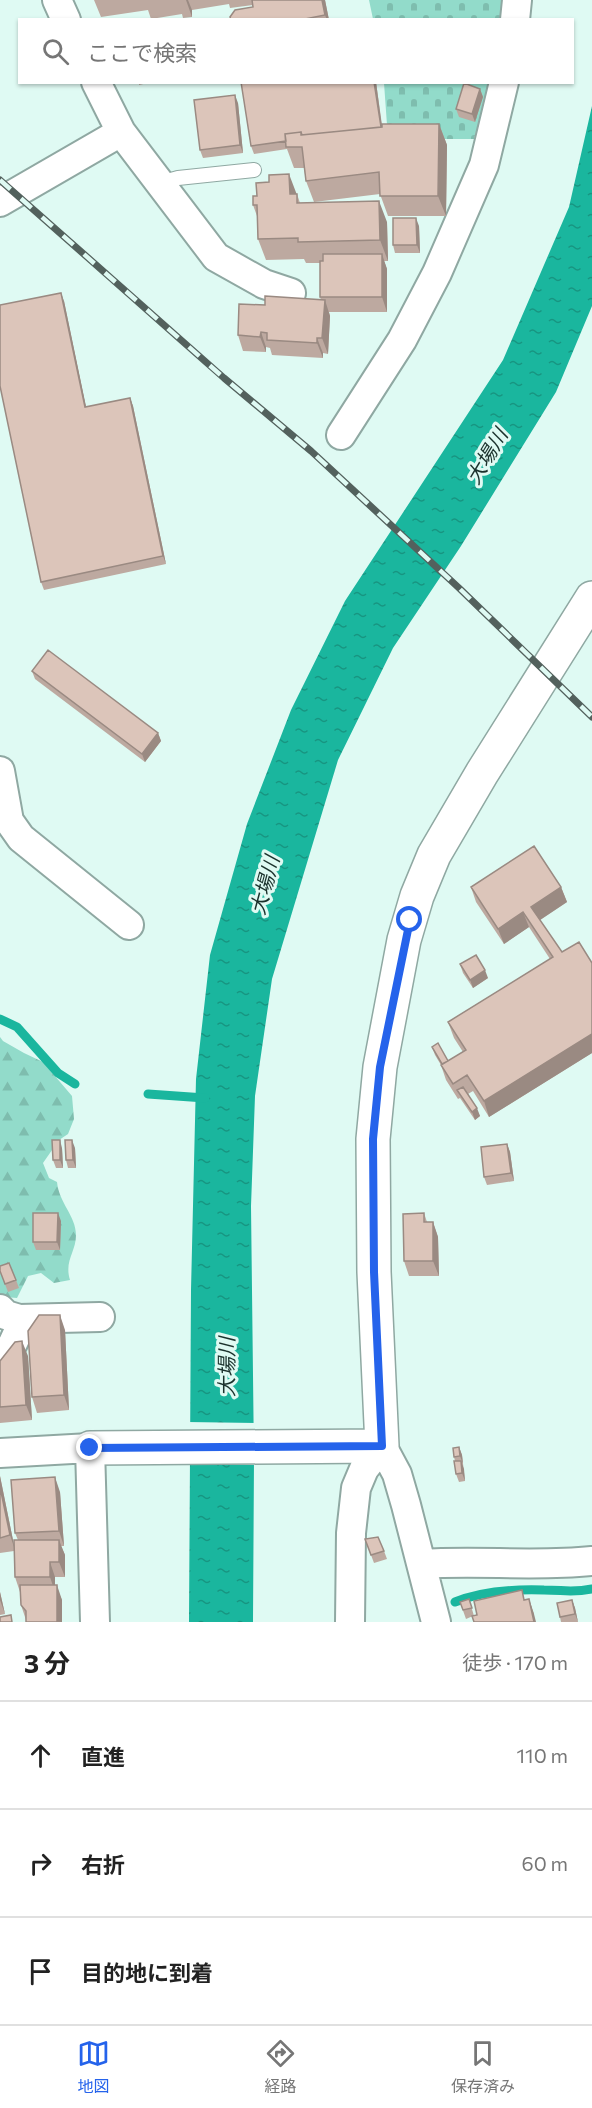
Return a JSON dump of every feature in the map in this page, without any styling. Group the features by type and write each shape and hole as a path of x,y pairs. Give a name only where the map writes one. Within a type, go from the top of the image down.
{"street":[{"path":"57,0 65,18"},
{"path":"515,18 517,0"},
{"path":"97,84 121,132 216,257 264,284 291,293"},
{"path":"341,435 402,340 437,273 484,165 504,84"},
{"path":"0,202 121,132"},
{"path":"436,1622 397,1474 382,1446 374,1272 373,1139 380,1067 404,940 417,896 434,855 482,773 592,598"},
{"path":"0,771 9,821 21,838 129,925"},
{"path":"0,1364 13,1343 12,1314 100,1317"},
{"path":"0,1453 97,1448 382,1446"},
{"path":"350,1622 351,1533 356,1488 364,1469 382,1446"},
{"path":"94,1622 97,1448"},
{"path":"422,1564 463,1561 561,1564 592,1561"}],"lane":[{"path":"160,183 178,178 254,170"}],"green space":[{"path":"369,0 504,0 503,18 373,18"},
{"path":"384,84 490,84 474,139 388,139"},
{"path":"0,1037 3,1041 43,1062 72,1096 74,1119 68,1134 59,1140 43,1163 49,1178 57,1182 58,1190 75,1228 75,1241 68,1267 70,1280 54,1283 41,1273 28,1276 17,1298 4,1297 0,1293"}],"water":[{"name":"大場川","path":"592,106 592,306 556,392 461,546 393,648 338,760 272,979 255,1096 251,1206 253,1622 189,1622 191,1290 196,1079 210,955 247,824 291,710 345,601 503,360 569,207"}],"pier":[{"path":"187,1422 257,1423 257,1465 187,1464"}],"building":[{"path":"252,0 322,0 325,15 310,18 230,18 235,10 253,7"},
{"path":"241,84 374,84 381,127 302,135 301,132 285,134 286,141 251,146"},
{"path":"464,84 480,89 472,114 456,109"},
{"path":"235,95 240,145 200,150 194,100"},
{"path":"382,124 439,124 438,196 380,196 379,172 306,181 302,147 286,147 285,134 301,132 301,135 382,127"},
{"path":"289,174 290,194 297,194 297,203 379,201 380,240 298,242 298,238 258,239 257,205 253,205 253,196 257,196 256,183 269,182 269,175"},
{"path":"393,218 416,218 417,245 393,245"},
{"path":"323,254 382,254 382,297 320,297 320,261 323,261"},
{"path":"61,293 85,407 130,398 163,556 41,582 0,386 0,305"},
{"path":"265,296 325,300 322,338 317,338 317,343 267,340 267,333 261,332 260,337 238,335 239,304 265,305"},
{"path":"48,650 158,733 142,754 32,671"},
{"path":"534,846 561,887 531,907 562,952 579,942 592,963 592,1034 484,1101 467,1075 453,1084 441,1065 466,1050 448,1022 553,957 523,912 498,929 471,887"},
{"path":"476,955 485,970 470,980 460,964"},
{"path":"438,1043 448,1061 442,1064 432,1047"},
{"path":"463,1087 477,1108 472,1112 457,1090"},
{"path":"52,1140 60,1140 60,1160 53,1160"},
{"path":"65,1140 72,1140 73,1160 66,1160"},
{"path":"507,1144 511,1173 484,1177 481,1147"},
{"path":"33,1213 58,1213 57,1242 33,1242"},
{"path":"424,1213 424,1222 433,1222 433,1261 404,1261 403,1214"},
{"path":"9,1263 16,1280 5,1284 0,1266"},
{"path":"39,1315 60,1315 64,1395 32,1397 28,1331"},
{"path":"22,1341 26,1405 0,1407 0,1361 15,1342"},
{"path":"459,1447 460,1456 454,1457 453,1448"},
{"path":"454,1461 461,1461 462,1473 456,1474"},
{"path":"55,1477 59,1531 15,1533 11,1480"},
{"path":"0,1487 10,1535 0,1538"},
{"path":"378,1537 384,1551 371,1555 365,1539"},
{"path":"14,1540 59,1540 59,1562 50,1562 50,1577 15,1577"},
{"path":"20,1585 57,1585 57,1622 26,1622 26,1611 21,1605"},
{"path":"522,1590 524,1600 529,1599 534,1622 474,1622 472,1616 477,1615 474,1601"},
{"path":"469,1599 472,1608 463,1610 460,1602"},
{"path":"572,1600 575,1614 560,1617 557,1603"},
{"path":"11,1615 12,1622 0,1622 0,1617"}],"waterway":[{"path":"0,1019 17,1027 58,1073 75,1084"},
{"path":"148,1094 205,1098"},
{"path":"455,1602 476,1595 510,1590 592,1589"}],"railway":[{"path":"0,180 224,378 311,451 459,588 592,717"}],"route":[{"path":"90,1448 382,1446 374,1272 373,1139 380,1067 404,940 410,920"}]}
